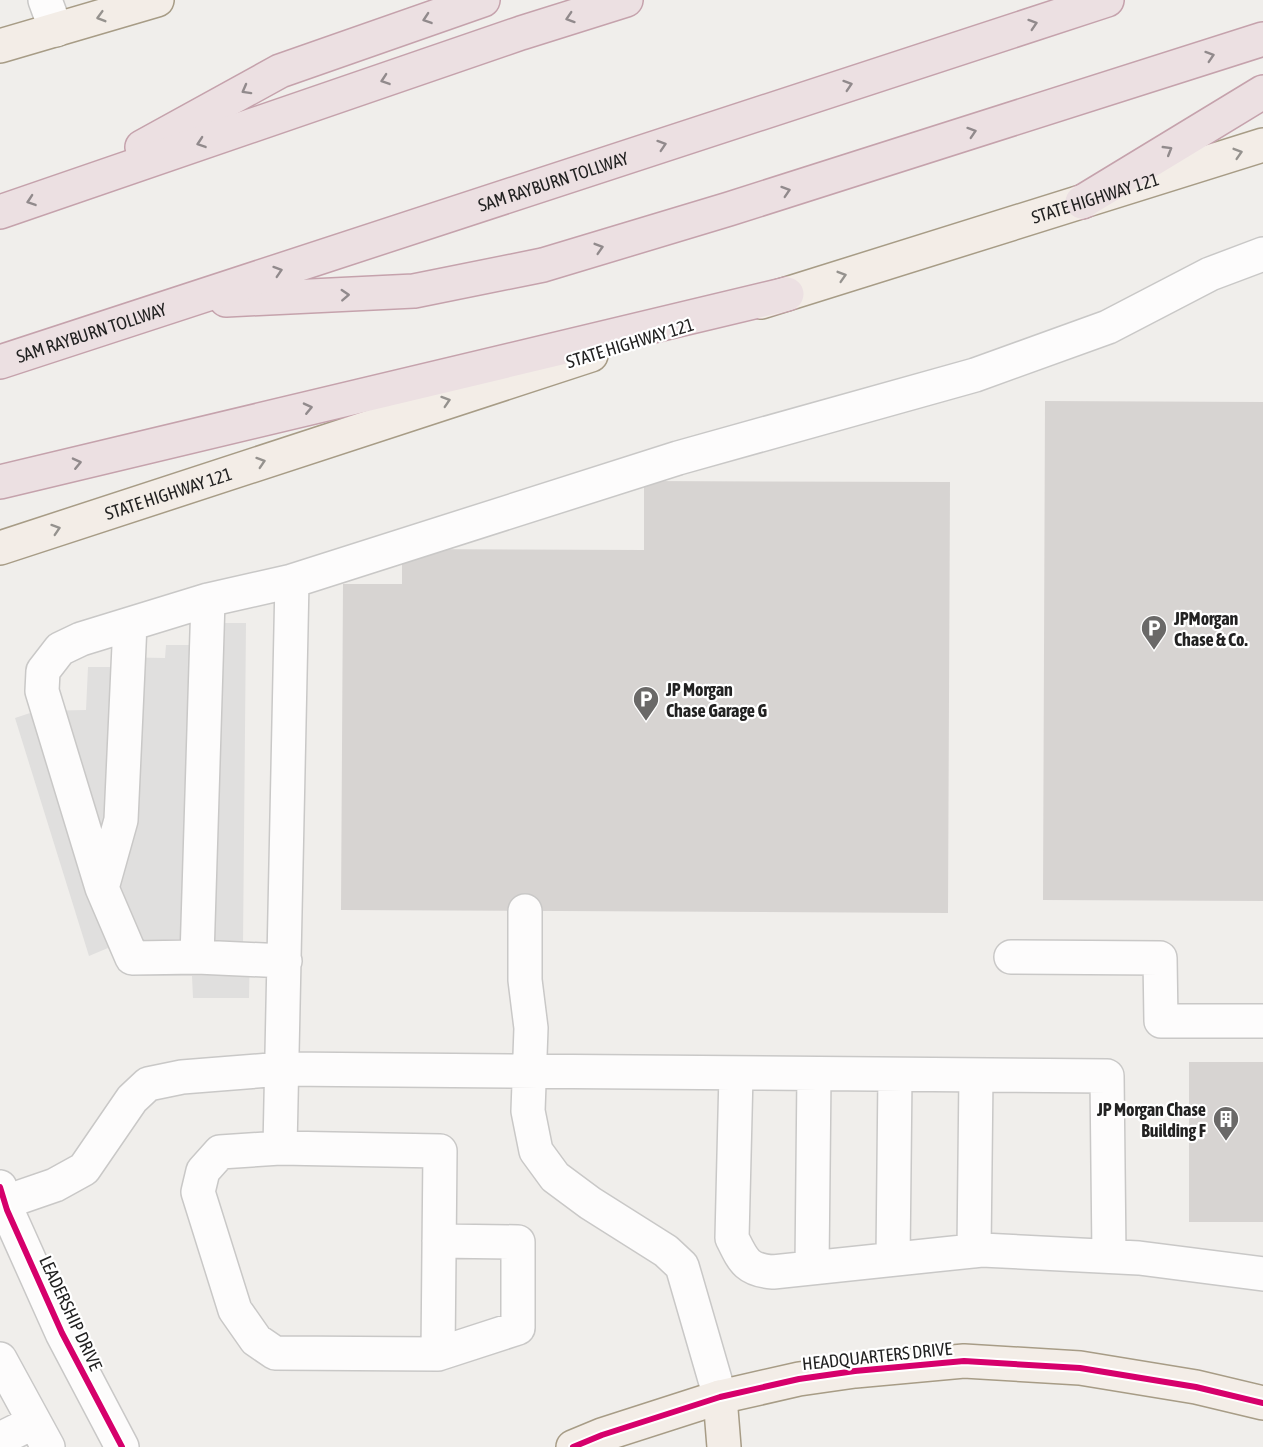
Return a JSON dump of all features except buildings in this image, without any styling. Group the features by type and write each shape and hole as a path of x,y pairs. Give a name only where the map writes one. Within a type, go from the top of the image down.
{"highway":[{"path":"62,191 280,71 483,0"},
{"path":"0,212 510,37 626,0"},
{"name":"SAM RAYBURN TOLLWAY","path":"0,362 1107,0"},
{"path":"182,303 414,291 543,264 729,209 1263,39"},
{"path":"1082,202 1263,92"},
{"path":"0,482 787,294"}],"main road":[{"path":"0,46 51,15 157,0"},
{"name":"STATE HIGHWAY 121","path":"0,548 499,383 1263,145"},
{"name":"HEADQUARTERS DRIVE","path":"573,1447 602,1434 720,1397 799,1379 855,1371 964,1361 1080,1368 1196,1387 1263,1403"},
{"path":"720,1397 723,1447"}],"street":[{"path":"285,961 197,957 132,958 102,888 42,691 43,671 60,649 81,639 208,600 292,581 678,458 975,375 1108,327 1210,274 1263,254"},
{"path":"280,1148 292,581"},
{"path":"197,957 208,600"},
{"path":"102,888 121,820 130,624"},
{"path":"525,911 525,980 531,1028 528,1111 536,1151 555,1177 590,1203 666,1251 682,1266 720,1397"},
{"path":"1011,957 1160,958 1161,1021 1263,1021"},
{"path":"2,1198 55,1185 84,1169 132,1099 148,1084 182,1077 282,1069 1107,1076 1109,1256"},
{"path":"736,1074 732,1238 743,1260 758,1271 773,1272 974,1251 1139,1258 1263,1274"},
{"path":"812,1267 814,1074"},
{"path":"893,1259 895,1075"},
{"path":"974,1251 976,1075"},
{"path":"438,1354 439,1241 440,1151 280,1148 220,1152 203,1171 198,1192 235,1310 256,1340 275,1353 438,1354 519,1328 519,1242 439,1241"},
{"name":"LEADERSHIP DRIVE","path":"2,1198 62,1334 122,1447"},
{"path":"0,1359 41,1434 0,1439"}],"shaded area":[{"path":"190,623 246,623 243,946 250,946 249,998 193,998 192,976 144,976 128,972 115,961 108,948 89,956 15,718 36,711 86,710 88,667 112,667 113,657 165,658 166,645 190,645"}],"cycle path":[{"path":"0,1187 7,1210 62,1333 122,1447"},
{"path":"573,1447 602,1435 720,1397 799,1379 855,1371 964,1361 1080,1368 1196,1387 1263,1403"}],"place":[{"name":"JPMorgan Chase & Co.","path":"1154,651"},
{"name":"JP Morgan Chase Garage G","path":"646,722"},
{"name":"JP Morgan Chase Building F","path":"1226,1142"}]}
